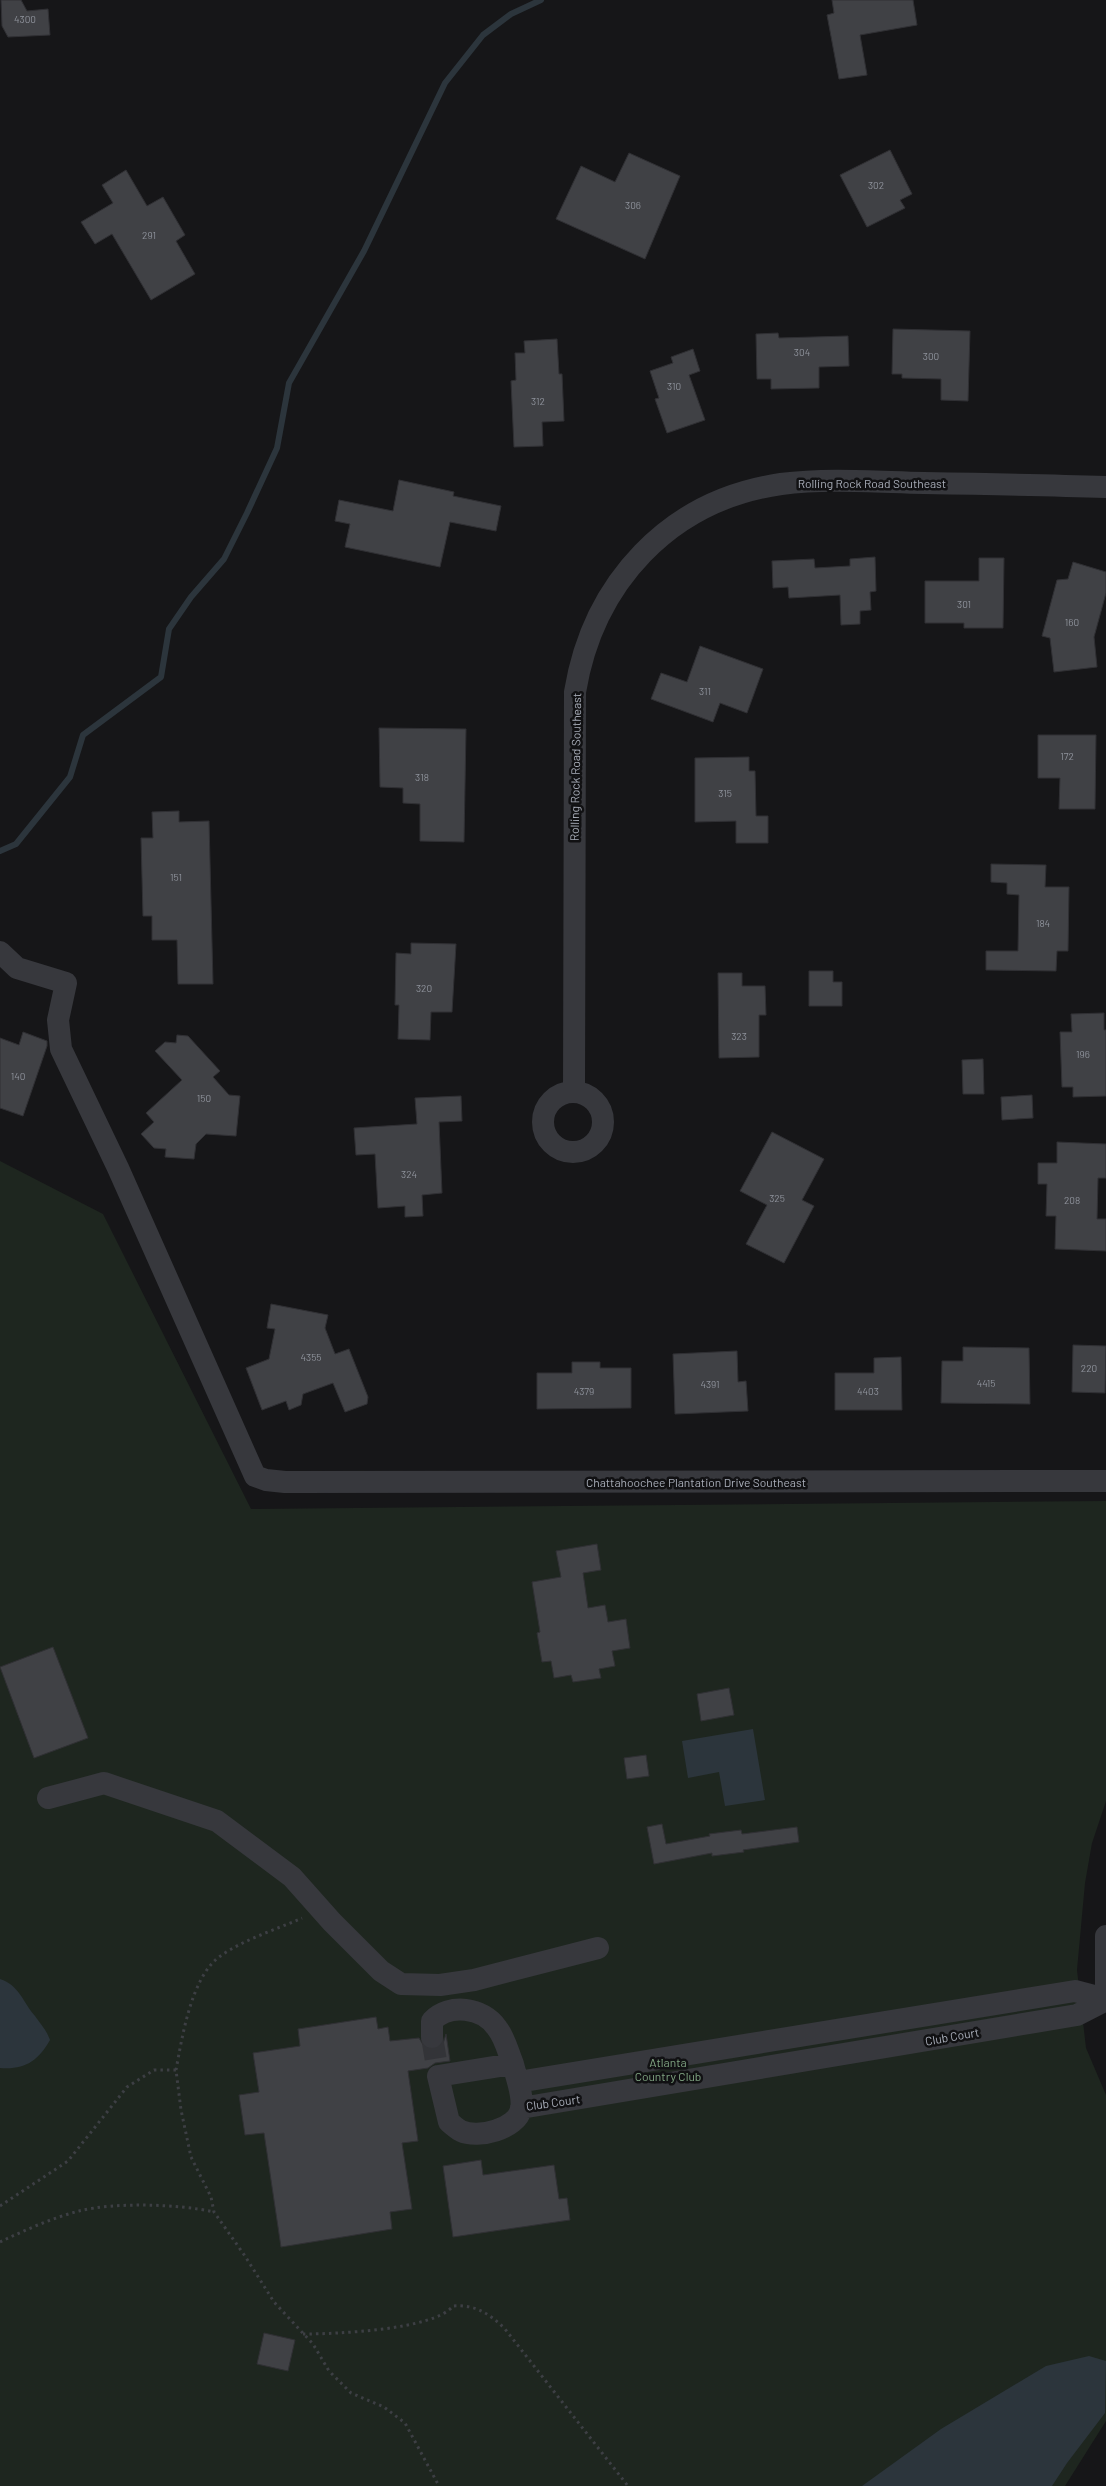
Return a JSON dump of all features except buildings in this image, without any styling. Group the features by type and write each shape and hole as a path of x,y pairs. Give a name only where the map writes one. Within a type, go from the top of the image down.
{"street":[{"name":"Rolling Rock Road Southeast","path":"574,1092 576,692 583,654 591,632 614,588 630,566 665,533 685,520 727,500 778,485 835,481 1106,487"},
{"name":"Chattahoochee Plantation Drive Southeast","path":"0,952 18,968 66,982 58,1020 61,1049 118,1168 247,1462 255,1476 266,1480 285,1482 1106,1481"},
{"path":"48,1798 104,1783 217,1821 292,1877 381,1971 401,1984 440,1985 474,1980 598,1948"},
{"path":"1106,1936 1106,1985"},
{"name":"Club Court","path":"1075,1991 1106,1999 1077,2015 521,2108 515,2073 1075,1991"},
{"path":"432,2036 432,2021 440,2013 454,2009 474,2011 488,2018 497,2027 515,2073 437,2072 449,2122 462,2132 478,2133 506,2128 516,2122 521,2108"}],"path":[{"path":"320,1908 218,1958 198,1985 184,2027 176,2070 181,2110 191,2157 211,2197 214,2212 274,2302 313,2344 329,2371 351,2393 384,2406 405,2423 438,2486"},
{"path":"0,2206 68,2160 127,2087 154,2070 176,2070"},
{"path":"0,2242 30,2228 80,2211 118,2207 168,2206 198,2208 214,2212"},
{"path":"302,2334 372,2331 434,2318 448,2313 453,2306 466,2305 490,2314 505,2328 628,2486"}],"green space":[{"name":"Atlanta Country Club","path":"0,1161 103,1214 251,1509 1106,1501 1106,1801 1092,1843 1085,1883 1077,1970 1086,2048 1106,2095 1106,2421 1065,2486 0,2486"}],"shaded area":[{"path":"753,1729 765,1800 725,1806 719,1772 688,1778 682,1741"},
{"path":"0,1979 12,1985 45,2030 50,2040 41,2054 24,2066 0,2068"},
{"path":"1089,2356 1106,2361 1105,2413 1052,2486 862,2486 941,2429 1046,2366"}],"waterway":[{"path":"0,851 16,844 70,777 83,735 161,677 169,629 191,597 224,559 277,448 289,383 364,251 445,83 483,35 511,14 541,0"}],"tunnel":[{"path":"432,2037 437,2067"}]}
